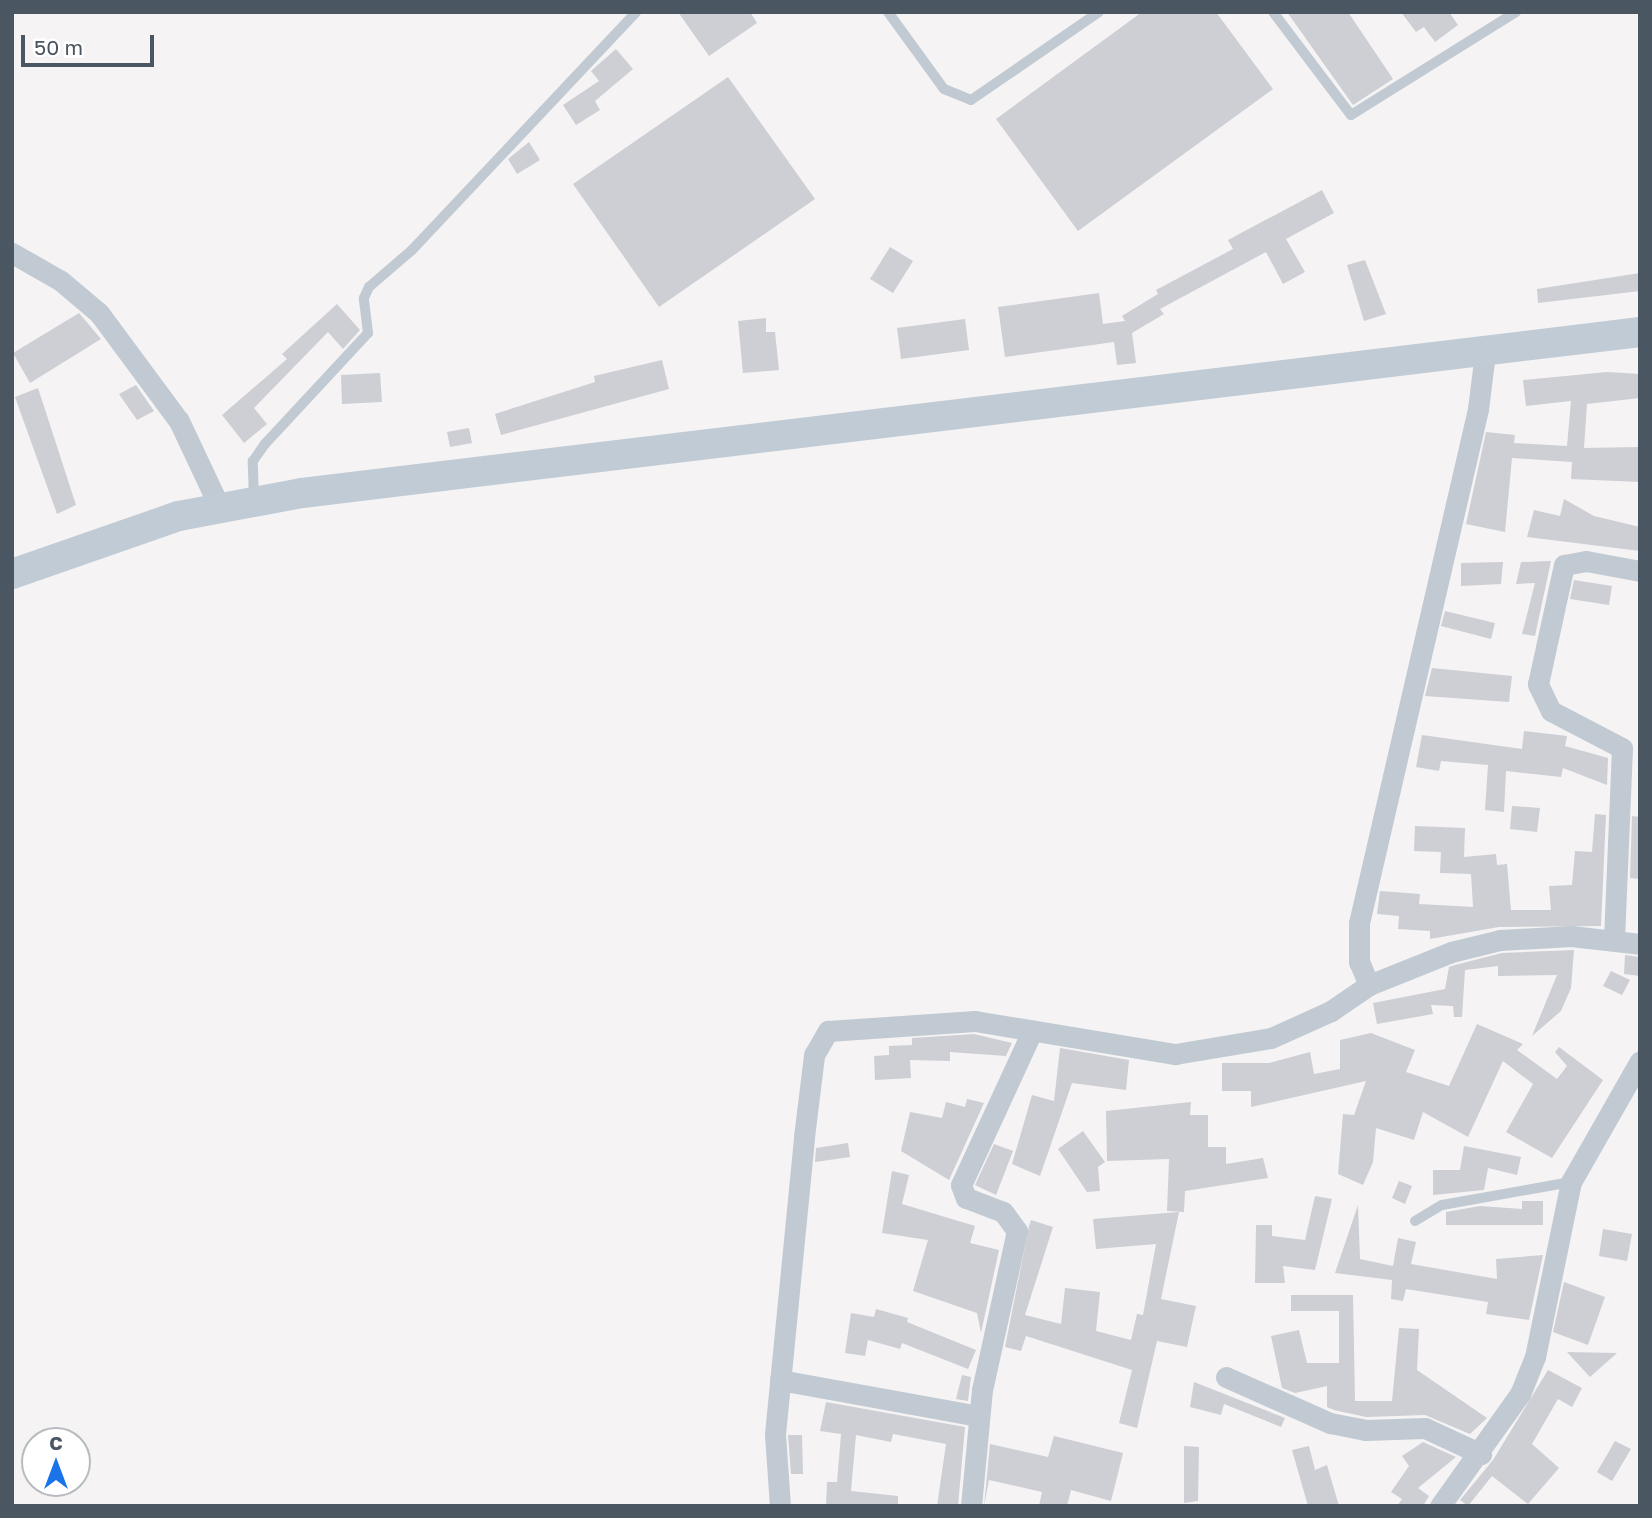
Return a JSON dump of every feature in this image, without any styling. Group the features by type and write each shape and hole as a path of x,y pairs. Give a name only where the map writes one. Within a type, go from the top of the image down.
{"main road":[{"path":"12,574 219,506 1640,332"}],"street":[{"path":"12,253 99,313 179,421 219,506"},
{"path":"1369,985 1359,962 1359,923 1478,409 1485,353"},
{"path":"1614,939 1622,748 1550,711 1538,684 1564,565 1586,561 1640,571"},
{"path":"780,1506 775,1434 804,1137 822,1037 837,1028 975,1021 1175,1054 1226,1049 1271,1038 1319,1017 1369,985 1451,952 1500,940 1614,939 1640,944"},
{"path":"971,1506 978,1416 1017,1231 1003,1212 967,1198 961,1185 1032,1031"},
{"path":"1440,1506 1481,1454 1520,1395 1535,1357 1571,1182 1640,1062"},
{"path":"1226,1377 1330,1423 1365,1430 1424,1429 1481,1454"},
{"path":"780,1380 978,1416"}],"lane":[{"path":"254,501 253,461 264,445 368,333 364,298 369,287 412,250 636,12"},
{"path":"888,12 944,89 971,100 1099,12"},
{"path":"1273,12 1351,115 1516,12"},
{"path":"1415,1221 1442,1205 1571,1182"}],"building":[{"path":"678,12 750,12 757,23 709,56"},
{"path":"1142,12 1216,12 1273,89 1078,231 996,119"},
{"path":"1287,12 1348,12 1393,79 1353,105"},
{"path":"1401,12 1449,12 1458,25 1435,42 1424,27 1416,32"},
{"path":"616,49 633,69 595,101 600,110 576,125 563,105 599,81 591,71"},
{"path":"728,77 815,199 659,307 573,184"},
{"path":"529,142 540,160 517,174 508,159"},
{"path":"1322,190 1334,213 1286,239 1305,272 1283,284 1266,252 1160,309 1164,314 1132,333 1136,363 1117,365 1114,342 1005,357 998,307 1099,293 1103,324 1125,321 1122,316 1158,294 1156,290 1233,249 1228,240"},
{"path":"890,247 913,261 893,293 870,279"},
{"path":"1365,260 1386,314 1364,321 1347,265"},
{"path":"1640,273 1640,291 1538,303 1537,289"},
{"path":"337,304 360,330 343,349 328,332 254,408 267,424 244,443 222,415 287,359 282,354"},
{"path":"79,313 101,339 30,383 13,353"},
{"path":"766,318 766,332 775,332 779,370 743,373 738,321"},
{"path":"965,319 969,350 901,359 897,328"},
{"path":"662,360 669,389 501,435 495,414 595,382 594,376"},
{"path":"1607,372 1640,374 1640,398 1587,404 1584,448 1640,447 1640,482 1571,479 1572,462 1512,458 1505,532 1466,524 1486,432 1515,435 1514,443 1567,446 1571,401 1526,406 1523,380"},
{"path":"380,373 382,402 342,404 341,375"},
{"path":"136,385 154,411 137,420 119,394"},
{"path":"38,388 76,505 57,514 15,397"},
{"path":"469,428 472,443 450,447 447,432"},
{"path":"1564,499 1594,516 1640,527 1640,551 1527,537 1534,510 1560,516"},
{"path":"1551,561 1535,636 1522,634 1535,583 1516,584 1521,562"},
{"path":"1503,562 1501,584 1461,586 1461,563"},
{"path":"1574,580 1612,586 1609,605 1570,599"},
{"path":"1445,611 1495,623 1491,639 1441,626"},
{"path":"1432,668 1512,676 1509,702 1425,696"},
{"path":"1524,731 1567,736 1565,746 1608,758 1607,785 1563,768 1561,777 1506,771 1504,812 1485,810 1488,765 1441,761 1439,771 1416,767 1422,735 1522,749"},
{"path":"1512,806 1540,808 1537,832 1510,829"},
{"path":"1595,814 1606,815 1601,926 1499,927 1430,939 1430,931 1398,929 1399,916 1377,914 1380,891 1420,894 1419,904 1473,907 1471,874 1440,873 1441,852 1414,851 1415,826 1465,828 1464,857 1496,854 1497,865 1507,864 1511,910 1551,910 1549,886 1572,885 1575,851 1592,852"},
{"path":"1632,816 1640,817 1640,879 1630,878"},
{"path":"1574,950 1571,988 1561,1011 1532,1036 1557,975 1498,976 1498,966 1465,970 1462,1017 1454,1017 1453,1006 1431,1005 1433,1014 1377,1024 1373,1003 1445,989 1449,967 1502,953"},
{"path":"1625,955 1640,957 1640,976 1624,974"},
{"path":"1611,971 1630,980 1622,995 1603,986"},
{"path":"1477,1024 1523,1044 1517,1050 1557,1079 1567,1066 1555,1052 1559,1047 1603,1080 1552,1158 1506,1132 1533,1084 1503,1061 1468,1137 1423,1112 1414,1140 1376,1128 1373,1162 1363,1185 1338,1174 1343,1114 1354,1115 1366,1081 1251,1107 1251,1091 1222,1091 1222,1063 1269,1063 1310,1052 1314,1074 1340,1069 1340,1040 1371,1033 1415,1050 1406,1072 1449,1086"},
{"path":"974,1034 1012,1043 1006,1056 950,1052 950,1061 910,1060 911,1078 875,1080 874,1056 889,1055 889,1046 912,1045 912,1038"},
{"path":"1060,1048 1129,1060 1126,1090 1072,1083 1040,1176 1012,1164 1032,1095 1054,1101"},
{"path":"967,1099 984,1103 949,1180 901,1151 910,1112 942,1118 946,1102 965,1107"},
{"path":"1191,1102 1190,1115 1208,1115 1208,1147 1226,1147 1226,1164 1263,1158 1268,1178 1185,1191 1184,1212 1167,1211 1169,1159 1107,1161 1106,1111"},
{"path":"1083,1131 1105,1162 1098,1167 1100,1191 1087,1192 1058,1149"},
{"path":"848,1143 850,1157 815,1162 816,1148"},
{"path":"994,1144 1013,1151 996,1195 975,1185"},
{"path":"1464,1146 1521,1157 1517,1175 1488,1168 1484,1190 1433,1195 1433,1170 1460,1170"},
{"path":"892,1171 909,1175 902,1204 975,1226 970,1243 999,1250 981,1333 977,1313 913,1291 928,1240 882,1233"},
{"path":"1399,1181 1412,1186 1405,1204 1392,1198"},
{"path":"1315,1196 1332,1199 1315,1270 1283,1266 1285,1283 1255,1283 1256,1225 1272,1225 1272,1236 1305,1240"},
{"path":"1522,1201 1543,1201 1543,1225 1446,1225 1446,1212 1480,1206 1522,1209"},
{"path":"1358,1205 1360,1259 1393,1266 1398,1238 1416,1242 1411,1264 1497,1279 1496,1259 1543,1255 1529,1320 1486,1314 1488,1302 1406,1289 1403,1301 1391,1299 1392,1280 1335,1273"},
{"path":"1179,1212 1161,1299 1196,1306 1187,1347 1157,1341 1137,1428 1119,1423 1132,1370 1026,1336 1021,1351 1005,1347 1031,1220 1053,1227 1025,1315 1061,1324 1065,1288 1100,1292 1096,1331 1131,1340 1137,1314 1143,1315 1156,1244 1096,1249 1093,1219"},
{"path":"1603,1229 1632,1234 1627,1261 1599,1256"},
{"path":"1564,1282 1605,1297 1588,1345 1553,1332"},
{"path":"1291,1295 1353,1295 1355,1401 1392,1401 1399,1328 1419,1329 1417,1370 1487,1418 1470,1434 1425,1415 1366,1417 1334,1410 1327,1407 1327,1386 1295,1393 1282,1388 1271,1336 1299,1330 1307,1363 1339,1363 1339,1311 1291,1311"},
{"path":"876,1309 908,1318 907,1322 976,1350 968,1369 902,1343 900,1349 868,1340 865,1356 845,1353 851,1313 874,1317"},
{"path":"1567,1352 1617,1353 1590,1377"},
{"path":"1548,1370 1582,1388 1572,1407 1558,1399 1532,1444 1559,1468 1528,1504 1492,1476 1468,1506 1460,1500 1493,1460"},
{"path":"962,1375 971,1377 968,1401 956,1399"},
{"path":"1194,1382 1285,1418 1281,1427 1224,1404 1221,1415 1190,1407"},
{"path":"826,1402 965,1427 958,1506 937,1506 946,1444 893,1434 891,1442 856,1435 851,1491 898,1496 898,1506 826,1506 827,1482 837,1482 841,1434 820,1431"},
{"path":"788,1435 802,1435 803,1474 791,1474"},
{"path":"1054,1436 1123,1453 1111,1501 1071,1490 1067,1506 1039,1506 1042,1492 989,1480 984,1506 990,1444 1048,1457"},
{"path":"1615,1441 1631,1449 1612,1481 1597,1472"},
{"path":"1423,1442 1456,1457 1418,1488 1429,1496 1423,1506 1397,1506 1402,1499 1391,1492 1409,1466 1402,1456"},
{"path":"1184,1446 1199,1447 1198,1501 1184,1503"},
{"path":"1309,1446 1315,1470 1327,1465 1339,1506 1308,1506 1292,1450"}]}
